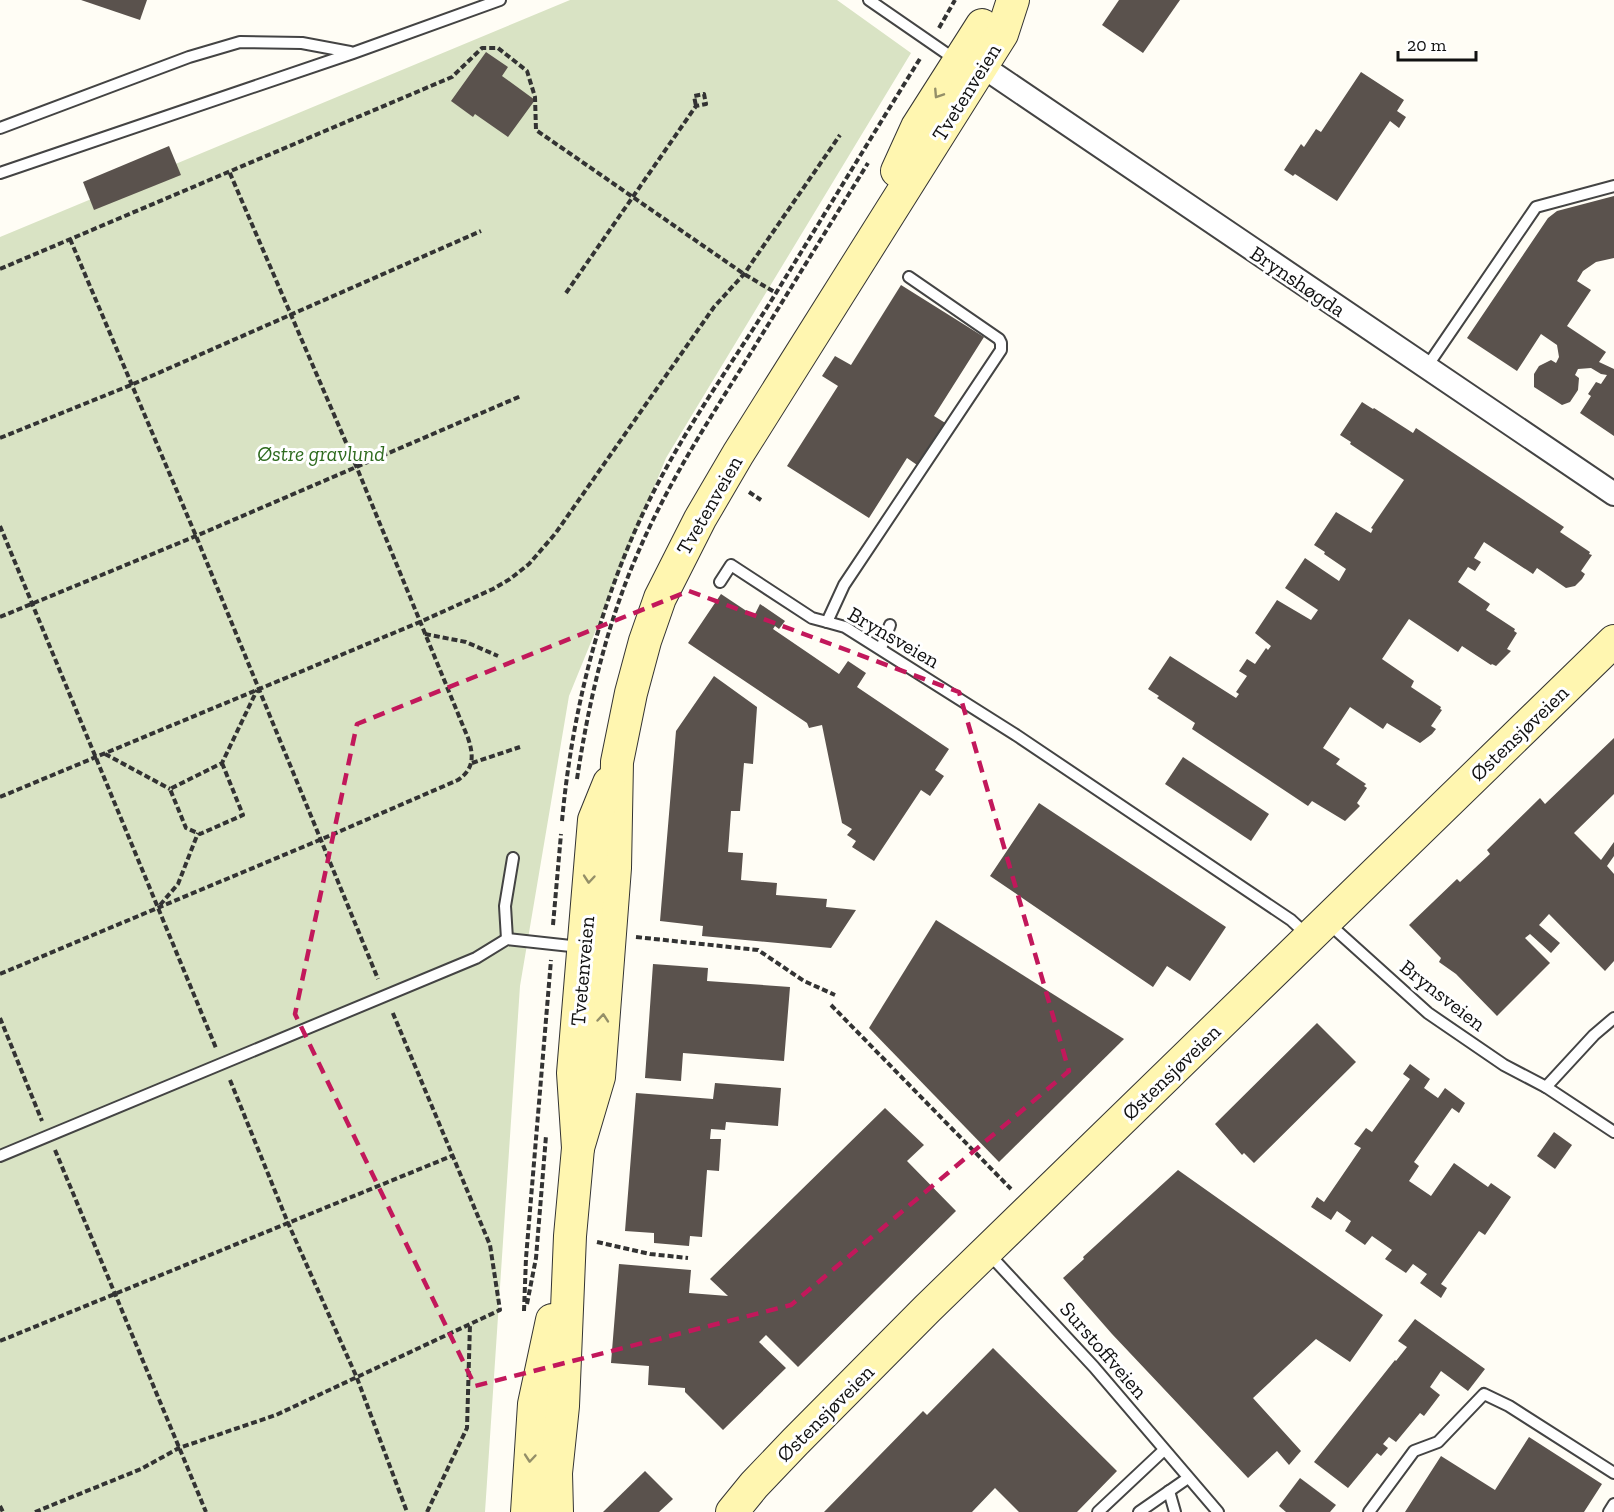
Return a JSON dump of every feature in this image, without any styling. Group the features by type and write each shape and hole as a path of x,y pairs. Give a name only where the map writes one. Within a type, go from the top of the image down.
{"main road":[{"name":"Tvetenveien","path":"971,64 984,24 1006,0"},
{"name":"Tvetenveien","path":"557,1512 556,1473 583,1239 573,1073 594,820 617,762 631,693 645,641 660,598 680,557 738,454 853,271 917,127 971,64 1002,34 1012,0"},
{"name":"Østensjøveien","path":"731,1511 795,1442 987,1251 1614,641"},
{"name":"Tvetenveien","path":"578,1148 598,1077 615,868 617,762"},
{"name":"Tvetenveien","path":"526,1512 534,1404 583,1239"}],"street":[{"name":"Brynshøgda","path":"971,64 1614,494"}],"lane":[{"path":"0,173 353,53 500,0"},
{"path":"869,0 971,64"},
{"path":"0,128 189,57 240,42 302,43 353,53"},
{"path":"1426,368 1536,207 1614,186"},
{"name":"Brynsveien","path":"909,277 999,339 1001,350 844,585 826,622 845,627 880,648 1043,753 1291,920 1317,929 1428,1013 1504,1065 1546,1087 1614,1132"},
{"path":"720,582 731,565 812,618 826,622"},
{"path":"880,648 891,625"},
{"path":"507,939 505,906 513,858"},
{"path":"0,1156 476,958 507,939 584,947"},
{"path":"1546,1087 1594,1035 1614,1018"},
{"name":"Surstoffveien","path":"987,1251 1094,1367 1218,1512"},
{"path":"1369,1512 1414,1451 1438,1442 1484,1394 1509,1406 1614,1473"},
{"path":"1098,1512 1164,1450"},
{"path":"1138,1512 1188,1478"},
{"path":"1169,1491 1175,1512"},
{"path":"1609,1512 1614,1504"}],"path":[{"path":"0,269 452,77 482,48 498,48 527,70 536,98 536,130 744,274 776,293"},
{"path":"566,293 696,106"},
{"path":"0,797 420,622 510,579 542,550 714,307 744,274 840,135"},
{"path":"0,974 458,780 465,775 472,763 472,750 468,738 357,468 229,171"},
{"path":"0,438 131,385 481,231"},
{"path":"70,239 196,536 377,975"},
{"path":"0,617 357,468 521,396"},
{"path":"746,491 761,500"},
{"path":"0,526 216,1047"},
{"path":"425,634 466,642 498,656"},
{"path":"170,789 222,763 258,689"},
{"path":"472,763 520,747"},
{"path":"104,753 170,789 186,828 198,833 243,815 222,763"},
{"path":"158,908 178,884 198,833"},
{"path":"634,937 758,950 804,981 835,995"},
{"path":"831,1005 1014,1192"},
{"path":"35,1512 132,1473 179,1449 276,1415 500,1310 490,1245 394,1015"},
{"path":"0,1018 113,1294 206,1512"},
{"path":"231,1083 288,1223 357,1378 407,1512"},
{"path":"0,1341 454,1155"},
{"path":"583,1239 650,1254 688,1258"},
{"path":"427,1512 467,1428 470,1324"},
{"path":"0,1506 3,1512"}],"highlighted area":[{"path":"689,591 959,692 1069,1071 791,1305 475,1386 295,1014 357,724"}],"green space":[{"name":"Østre gravlund","path":"570,0 837,0 911,53 666,458 569,696 520,986 485,1512 0,1512 0,237"}],"building":[{"path":"81,0 147,0 140,20"},
{"path":"1119,0 1180,0 1143,53 1102,25"},
{"path":"486,52 508,67 502,76 535,100 508,137 475,114 473,117 451,101"},
{"path":"1361,72 1404,100 1397,111 1406,117 1399,128 1390,121 1337,201 1295,174 1293,176 1284,170 1301,144 1304,147 1316,129 1321,132"},
{"path":"169,146 181,175 94,210 83,182"},
{"path":"1614,196 1614,258 1596,262 1583,271 1577,281 1591,290 1567,326 1606,352 1599,362 1614,369 1614,436 1580,413 1591,396 1588,394 1596,382 1601,384 1607,375 1591,368 1578,369 1575,375 1579,378 1578,390 1570,402 1562,405 1534,387 1534,374 1539,366 1551,360 1556,363 1559,357 1557,345 1541,334 1517,371 1467,338 1548,218 1557,211"},
{"path":"901,285 984,337 934,416 947,424 920,467 907,458 869,518 787,466 838,386 822,376 835,356 851,365"},
{"path":"1362,402 1413,433 1416,428 1564,527 1560,532 1592,555 1581,571 1585,574 1582,579 1575,586 1566,588 1537,568 1533,574 1484,542 1474,558 1481,562 1475,571 1468,567 1458,582 1490,604 1486,610 1515,629 1517,633 1507,649 1511,651 1496,666 1462,646 1458,652 1409,619 1382,659 1414,681 1411,687 1441,707 1442,710 1431,726 1436,729 1420,743 1387,723 1383,729 1350,707 1323,748 1340,759 1336,764 1366,784 1364,786 1367,788 1357,803 1360,806 1345,821 1312,801 1308,806 1192,729 1195,723 1157,698 1159,696 1148,689 1170,656 1236,698 1239,694 1236,692 1247,676 1239,671 1247,659 1255,664 1266,648 1268,650 1271,646 1255,633 1277,600 1311,620 1318,610 1285,588 1305,558 1339,581 1346,569 1314,545 1336,512 1371,533 1373,529 1371,528 1404,480 1340,435"},
{"path":"721,594 754,616 760,604 785,621 779,629 775,626 773,629 839,674 848,661 866,673 857,687 949,749 935,770 944,776 930,796 921,790 874,861 852,847 856,841 847,835 852,829 842,823 822,725 809,728 807,723 688,643"},
{"path":"714,676 757,707 753,764 744,763 740,811 731,811 728,852 743,853 741,880 777,883 776,895 827,899 826,907 856,910 831,948 702,936 703,926 660,921 676,731"},
{"path":"1614,738 1614,794 1574,833 1601,860 1614,842 1614,856 1607,866 1614,874 1614,961 1605,971 1549,914 1539,925 1560,943 1551,953 1530,934 1525,938 1550,963 1497,1016 1456,974 1439,962 1441,958 1409,925 1457,879 1460,882 1490,854 1487,850 1540,798 1545,804"},
{"path":"1183,757 1269,814 1251,841 1165,784"},
{"path":"1039,803 1226,927 1190,981 1167,966 1153,987 990,876"},
{"path":"936,920 1124,1039 999,1162 869,1028"},
{"path":"653,964 708,968 707,981 790,987 784,1061 683,1053 681,1081 645,1078"},
{"path":"1317,1023 1356,1062 1254,1163 1244,1153 1242,1155 1215,1124"},
{"path":"1410,1064 1430,1079 1424,1088 1438,1098 1445,1088 1465,1103 1459,1113 1452,1108 1414,1162 1419,1166 1409,1181 1431,1196 1454,1163 1488,1187 1491,1183 1511,1197 1485,1235 1479,1231 1441,1284 1447,1288 1441,1298 1420,1283 1427,1274 1413,1264 1406,1273 1385,1259 1392,1250 1372,1236 1365,1245 1345,1231 1351,1221 1337,1211 1331,1220 1311,1207 1317,1197 1324,1202 1361,1148 1354,1144 1366,1128 1372,1132 1410,1079 1403,1074"},
{"path":"715,1083 781,1088 778,1126 726,1122 725,1130 711,1129 710,1139 721,1139 719,1171 707,1170 702,1237 690,1236 689,1246 654,1243 654,1233 625,1231 636,1093 713,1099"},
{"path":"885,1108 924,1145 907,1161 956,1211 798,1367 766,1335 759,1342 786,1368 723,1430 685,1392 685,1388 648,1385 649,1366 611,1363 619,1264 691,1270 689,1293 728,1296 710,1279"},
{"path":"1554,1132 1572,1145 1555,1169 1537,1156"},
{"path":"1178,1170 1383,1315 1350,1362 1316,1339 1253,1398 1301,1451 1289,1465 1277,1451 1248,1478 1112,1334 1063,1278"},
{"path":"1415,1319 1485,1369 1468,1391 1441,1371 1430,1387 1440,1395 1424,1416 1420,1413 1396,1442 1389,1437 1383,1444 1388,1448 1381,1456 1377,1453 1348,1488 1314,1462 1407,1347 1398,1341"},
{"path":"993,1348 1117,1471 1077,1512 1019,1512 995,1488 972,1512 824,1512 923,1411 927,1415"},
{"path":"1529,1437 1602,1484 1584,1512 1405,1512 1441,1456 1495,1490"},
{"path":"645,1471 673,1499 659,1512 603,1512"},
{"path":"1300,1478 1336,1505 1330,1512 1286,1512 1279,1506"}]}
